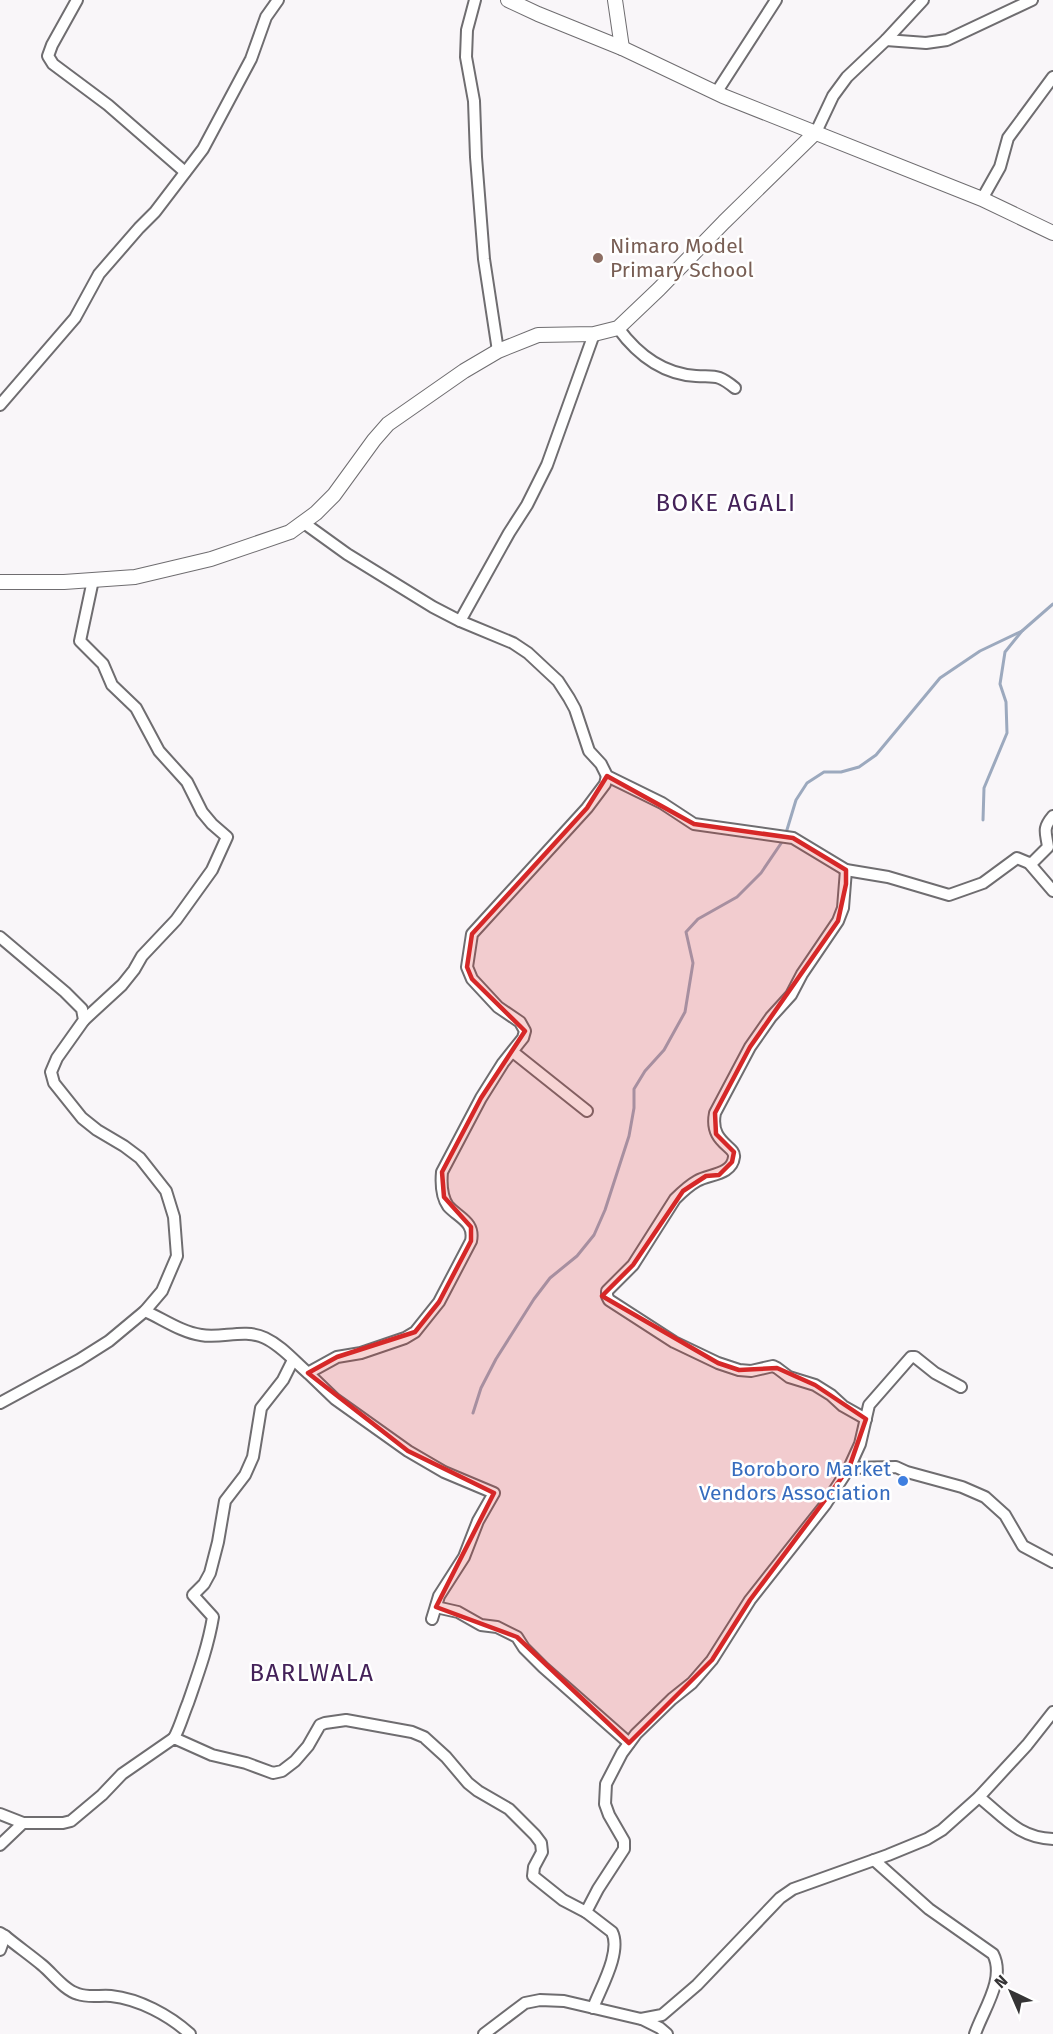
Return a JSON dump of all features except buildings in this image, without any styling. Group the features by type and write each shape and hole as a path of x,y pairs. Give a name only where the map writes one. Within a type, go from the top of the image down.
{"street":[{"path":"77,0 48,56 53,63 108,105 185,172"},
{"path":"0,405 75,318 99,274 155,212 203,149 251,59 266,17 278,0"},
{"path":"475,0 467,30 466,57 474,101 484,259 498,351"},
{"path":"508,0 622,48 716,93 982,199 1053,233"},
{"path":"615,0 622,48"},
{"path":"716,93 776,0"},
{"path":"0,582 135,577 211,559 277,537 304,523 334,495 388,424 433,391 498,351 538,335 594,334 618,327 816,132 833,96 847,77 923,0"},
{"path":"886,40 926,43 947,40 1032,0"},
{"path":"982,199 1000,168 1008,138 1053,77"},
{"path":"618,327 627,341 663,369 696,376 709,375 723,378 735,388"},
{"path":"460,621 509,533 527,506 547,465 594,334"},
{"path":"304,523 347,554 433,607 513,643 528,653 558,681 575,709 589,751 601,764 607,776 662,803 694,824 793,838 846,870 888,877 949,894 983,883 1012,860 1021,859 1029,863 1053,891"},
{"path":"0,1403 109,1341 145,1311 162,1291 177,1256 174,1218 166,1191 140,1158 82,1118 54,1083 51,1072 57,1058 84,1020 122,985 142,956 176,920 212,870 227,837 202,812 187,782 159,751 136,708 112,685 103,664 80,641 93,580"},
{"path":"308,1373 337,1357 361,1353 405,1338 414,1332 439,1302 471,1241 471,1227 447,1203 441,1184 442,1172 482,1098 523,1038 525,1031 520,1022 498,1007 472,979 467,967 472,934 587,808 605,784 607,776"},
{"path":"1029,863 1034,862 1048,846 1045,826 1053,816"},
{"path":"846,870 843,908 838,921 802,974 791,995 771,1017 750,1047 715,1113 713,1124 716,1134 734,1152 732,1162 719,1174 706,1176 683,1191 633,1265 608,1292 607,1296 609,1300 656,1331 712,1360 739,1370 751,1371 773,1366 789,1377 815,1384 843,1406 866,1419"},
{"path":"0,937 82,1009 84,1020"},
{"path":"513,1052 587,1111"},
{"path":"145,1311 184,1330 201,1335 254,1334 277,1345 335,1399 408,1451 444,1472 494,1493 478,1521 464,1557 440,1596 432,1618"},
{"path":"586,1912 624,1849 624,1841 605,1804 606,1784 629,1743 672,1699 692,1683 712,1660 750,1600 806,1531 849,1468 860,1444 866,1410 873,1400 913,1356 935,1373 961,1387"},
{"path":"0,1814 23,1823 71,1821 122,1774 174,1738 182,1722 210,1641 213,1617 193,1595 204,1584 210,1573 225,1502 245,1475 253,1456 261,1408 283,1380 293,1360"},
{"path":"849,1468 896,1467 962,1487 985,1497 1005,1515 1023,1546 1053,1562"},
{"path":"436,1607 458,1612 481,1625 497,1628 517,1637 524,1648 543,1667 629,1743"},
{"path":"641,2019 657,2017 668,2011 697,1985 780,1898 793,1889 927,1839 954,1820 979,1797 1027,1745 1053,1712"},
{"path":"174,1738 212,1755 273,1773 282,1771 295,1761 308,1746 320,1725 325,1723 346,1720 417,1733 424,1737 478,1791 509,1809 535,1835 542,1852 534,1868 533,1876 563,1900 586,1912 612,1932 615,1937 614,1956 593,2008"},
{"path":"979,1797 1014,1827 1036,1838 1053,1839"},
{"path":"0,1845 23,1823"},
{"path":"874,1860 929,1909 993,1954 998,1963 997,1978 975,2034"},
{"path":"0,1950 2,1934"},
{"path":"2,1934 76,1994 111,1996 130,2001 162,2013 190,2034"},
{"path":"484,2034 525,2003 540,2000 564,2001 641,2019 667,2034"}],"highlighted area":[{"path":"607,776 694,824 793,838 846,870 846,884 838,921 750,1047 715,1113 716,1134 734,1152 732,1162 719,1175 706,1176 683,1191 633,1265 602,1296 718,1363 739,1370 777,1368 815,1385 866,1419 849,1468 750,1600 712,1660 629,1743 517,1637 436,1607 494,1493 408,1451 308,1373 337,1357 415,1332 439,1302 471,1241 471,1227 444,1197 442,1172 481,1098 525,1031 472,979 467,967 472,934 587,808"}],"waterway":[{"path":"983,820 984,788 1007,733 1006,702 1000,684 1005,652 1022,631 1053,604"},
{"path":"786,833 796,800 807,783 824,772 841,772 859,767 876,755 940,678 980,651 1022,631"},
{"path":"473,1413 481,1388 496,1359 534,1299 550,1278 577,1256 594,1235 605,1210 629,1136 634,1108 634,1089 645,1071 664,1050 685,1012 693,963 686,932 698,919 737,897 761,873 784,839"}],"place":[{"name":"Nimaro Model Primary School","path":"598,258"},
{"name":"Boroboro Market Vendors Association","path":"903,1481"}],"district":[{"name":"BOKE AGALI","path":"726,503"},
{"name":"BARLWALA","path":"312,1673"}]}
